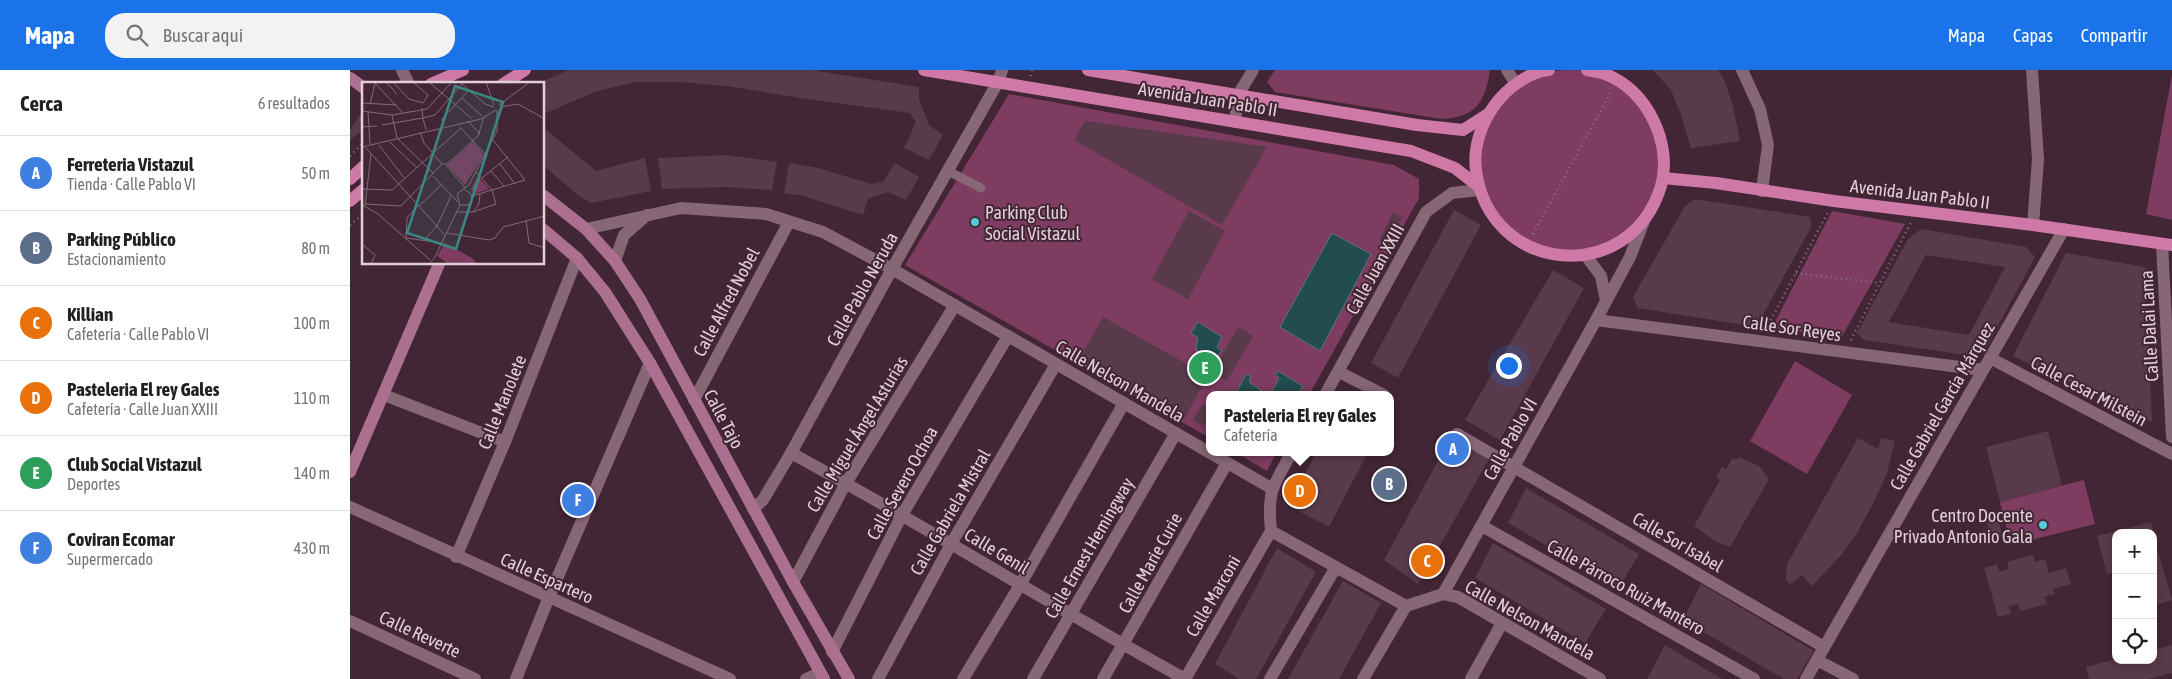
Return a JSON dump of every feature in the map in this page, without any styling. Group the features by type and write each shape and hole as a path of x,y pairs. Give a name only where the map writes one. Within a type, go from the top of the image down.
{"main road":[{"path":"436,82 463,70"},
{"path":"506,82 525,70"},
{"name":"Avenida Juan Pablo II","path":"924,70 1000,76 1235,122 1411,151 1455,168 1479,188"},
{"name":"Avenida Juan Pablo II","path":"1088,70 1417,125 1462,130 1488,114"},
{"path":"1550,70 1544,70 1516,84 1500,98 1488,114 1478,137 1475,161 1479,188 1491,215 1509,235 1526,246 1559,256 1586,256 1608,249 1628,237 1644,221 1656,201 1663,178 1663,147 1652,117 1633,92 1606,75 1587,70"},
{"path":"350,178 362,168"},
{"name":"Avenida Juan Pablo II","path":"1663,178 1716,183 1834,201 2064,229 2167,245"},
{"path":"350,200 362,191"}],"street":[{"path":"402,70 408,82"},
{"path":"1235,122 1238,94 1253,70"},
{"path":"1507,70 1516,84"},
{"path":"1742,70 1760,109 1768,145 1762,191"},
{"path":"2032,70 2038,159 2033,225"},
{"name":"Calle Pablo Neruda","path":"752,509 763,500 791,453 1000,76"},
{"path":"350,78 362,87"},
{"name":"Calle Juan XXIII","path":"1327,391 1426,212 1452,193 1479,188"},
{"name":"Calle Tajo","path":"545,197 586,229 616,261 640,299 752,509 849,679"},
{"name":"Calle Nelson Mandela","path":"586,229 681,208 766,214 822,232 892,269 1206,451"},
{"name":"Calle Nelson Mandela","path":"616,261 624,235 647,215"},
{"name":"Calle Pablo VI","path":"1442,594 1482,526 1596,320 1630,257 1644,221"},
{"name":"Calle Alfred Nobel","path":"694,400 789,222"},
{"name":"Calle Gabriel García Márquez","path":"1806,679 2064,229"},
{"path":"545,231 577,258 605,292 650,363 822,676 806,679"},
{"name":"Calle Dalai Lama","path":"2167,245 2172,437"},
{"path":"1586,256 1601,276 1606,301"},
{"name":"Calle Manolete","path":"456,557 505,442 577,258"},
{"path":"350,472 439,265"},
{"name":"Calle Miguel Ángel Asturias","path":"793,582 846,483 955,305"},
{"name":"Calle Sor Reyes","path":"1596,320 1983,370"},
{"name":"Calle Severo Ochoa","path":"832,652 902,515 1008,336"},
{"name":"Calle Cesar Milstein","path":"1990,358 2172,454"},
{"path":"516,679 549,597 650,363"},
{"name":"Calle Gabriela Mistral","path":"878,679 951,544 1056,364"},
{"path":"1339,372 1376,391"},
{"path":"384,395 505,442"},
{"path":"963,679 1020,585 1124,403"},
{"name":"Calle Ernest Hemingway","path":"1033,679 1176,433"},
{"name":"Calle Sor Isabel","path":"1457,434 1824,647"},
{"name":"Calle Genil","path":"791,453 1185,679"},
{"name":"Calle Nelson Mandela","path":"1215,456 1271,488"},
{"path":"1290,456 1271,488 1268,508 1271,531 1406,606 1362,679"},
{"name":"Calle Marie Curie","path":"1103,679 1227,463"},
{"name":"Calle Espartero","path":"350,507 456,557 730,679"},
{"name":"Calle Párroco Ruiz Mantero","path":"1482,526 1754,679"},
{"name":"Calle Marconi","path":"1185,679 1271,531"},
{"path":"1270,679 1336,567"},
{"name":"Calle Nelson Mandela","path":"1406,606 1442,594 1458,597 1593,677"},
{"name":"Calle Reverte","path":"350,621 475,679"},
{"path":"1471,679 1502,623"},
{"path":"1817,660 1853,679"}],"lane":[{"path":"948,171 980,188"}],"path":[{"path":"1526,246 1616,81"},
{"path":"350,156 362,144"},
{"path":"1759,341 1834,201"},
{"path":"1844,352 1917,211"},
{"path":"350,225 362,215"},
{"path":"1796,273 1880,283"}],"shaded area":[{"path":"1275,70 1490,70 1485,91 1477,106 1463,115 1441,119 1275,92 1267,82"},
{"path":"1560,70 1578,70 1604,77 1620,85 1634,97 1646,111 1654,127 1661,153 1661,171 1654,197 1646,213 1634,227 1620,239 1596,250 1578,254 1560,254 1542,250 1518,239 1492,213 1481,189 1477,171 1477,153 1481,135 1492,111 1518,85 1542,74"},
{"path":"2172,75 2172,220 2146,214"},
{"path":"1009,94 1394,165 1419,179 1419,198 1311,391 1206,391 1206,436 905,265"},
{"path":"1832,211 1905,224 1841,338 1772,328"},
{"path":"1795,361 1852,395 1807,474 1750,441"},
{"path":"1242,456 1275,456 1267,471"},
{"path":"2084,480 2095,524 2011,545 2000,502"}],"water":[{"path":"1332,233 1371,254 1320,351 1280,327"},
{"path":"1198,322 1222,337 1217,347 1222,351 1217,356 1199,360 1196,346 1198,338 1191,333"},
{"path":"1278,371 1303,386 1300,391 1272,391 1279,378 1275,375"},
{"path":"1246,374 1251,376 1249,382 1262,391 1237,391"}],"building":[{"path":"569,70 811,70 919,87 919,99 929,125 943,135 929,160 904,148 916,122 910,113 727,86 679,82 636,82 597,91 545,114 545,82 541,82"},
{"path":"1653,70 1718,70 1725,82 1733,106 1740,141 1691,148 1671,90"},
{"path":"362,112 362,131 350,140 350,130"},
{"path":"1085,121 1267,147 1222,225 1074,140"},
{"path":"545,129 596,171 645,158 651,191 591,203 579,196 545,167"},
{"path":"728,155 777,162 772,190 727,187 662,189 658,158"},
{"path":"789,163 818,168 871,184 883,182 895,163 919,177 906,200 888,192 868,199 863,215 803,196 784,193"},
{"path":"1695,199 1810,217 1811,227 1759,322 1750,326 1638,308 1633,297 1685,206"},
{"path":"1454,210 1481,225 1398,378 1371,363"},
{"path":"1189,211 1225,231 1188,299 1152,279"},
{"path":"1393,213 1402,218 1388,245 1379,240"},
{"path":"1921,229 2026,247 2035,257 1984,352 1972,356 1864,340 1857,333 1908,239","holes":["1926,255 2005,267 1969,335 1889,322"]},
{"path":"2066,253 2145,267 2152,422 2013,356"},
{"path":"1553,270 1584,288 1500,440 1465,420"},
{"path":"1103,317 1208,376 1184,419 1079,360"},
{"path":"1238,327 1253,336 1227,381 1212,373"},
{"path":"1203,404 1206,406 1206,421 1203,426 1193,420"},
{"path":"2048,431 2062,486 2000,502 1986,447"},
{"path":"1451,437 1489,459 1418,584 1384,560"},
{"path":"1858,438 1878,449 1881,438 1895,441 1887,473 1874,502 1857,533 1842,554 1812,586 1802,575 1789,584 1786,579 1787,564"},
{"path":"1315,456 1366,456 1329,527 1287,505"},
{"path":"1739,457 1759,466 1769,479 1730,547 1715,541 1694,526 1720,480 1716,478 1722,467 1726,469 1733,458 1736,460"},
{"path":"1526,488 1639,554 1619,588 1508,523"},
{"path":"1997,516 2002,534 1991,538 1986,519"},
{"path":"2151,522 2153,529 2124,529"},
{"path":"2112,532 2112,573 2107,574 2097,536"},
{"path":"1493,543 1606,609 1585,643 1475,578"},
{"path":"2157,547 2172,600 2157,605"},
{"path":"1277,548 1316,572 1256,679 1239,679 1215,664"},
{"path":"2033,555 2035,562 2045,559 2049,573 2066,568 2071,584 2053,589 2055,594 2044,597 2047,604 2020,611 2018,604 2009,606 2011,614 1998,617 1984,568 1997,564 1999,572 2009,569 2007,562"},
{"path":"1343,581 1381,603 1339,679 1288,679"},
{"path":"1701,584 1814,651 1797,679 1784,679 1683,620"},
{"path":"1665,645 1722,679 1647,679"},
{"path":"2172,645 2172,673 2148,679 2089,679 2086,667 2112,660 2112,664 2157,664 2157,649"}],"place":[{"name":"Parking Club Social Vistazul","path":"975,222"},
{"name":"Club Social Vistazul","path":"1205,368"},
{"name":"Ferreteria Vistazul","path":"1453,449"},
{"name":"Parking Público","path":"1389,484"},
{"name":"Pasteleria El rey Gales","path":"1300,491"},
{"name":"Coviran Ecomar","path":"578,500"},
{"name":"Centro Docente Privado Antonio Gala","path":"2043,525"},
{"name":"Killian","path":"1427,561"}]}
